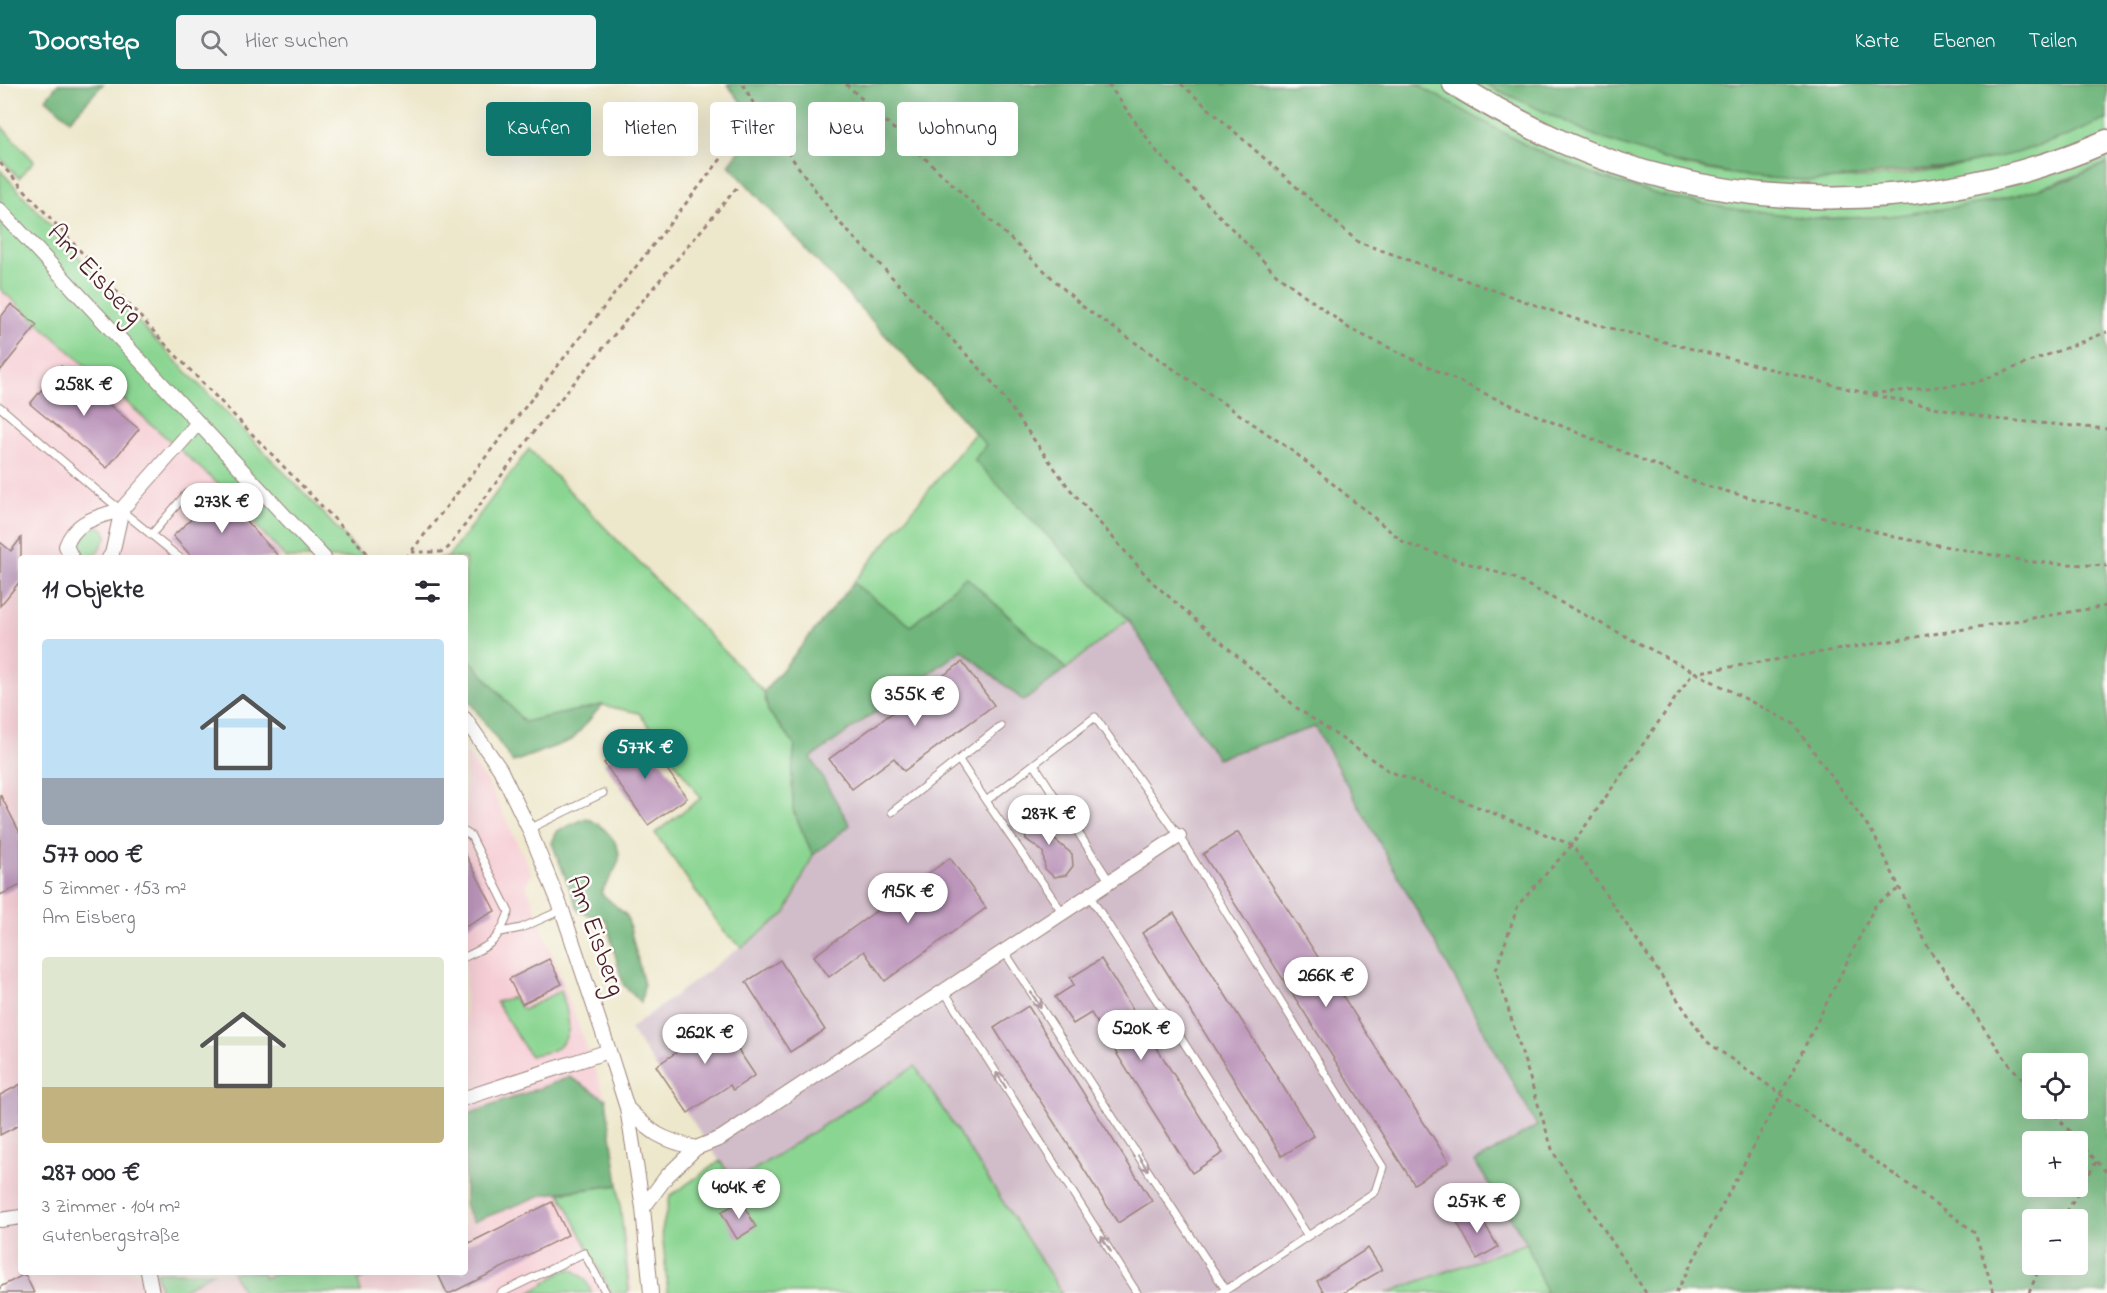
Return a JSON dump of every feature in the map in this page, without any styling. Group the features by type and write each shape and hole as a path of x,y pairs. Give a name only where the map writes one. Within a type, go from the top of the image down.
{"main road":[{"path":"1454,84 1562,142 1626,165 1693,183 1787,196 1859,198 1941,190 2028,171 2107,141"}],"street":[{"name":"Am Eisberg","path":"0,210 321,555"},
{"path":"111,555 123,510 198,423"},
{"path":"70,555 66,546 70,533 84,522 123,510"},
{"name":"Am Eisberg","path":"468,723 500,769 529,829 562,910 609,1051 627,1108 643,1208 651,1293"},
{"path":"643,1208 667,1176 696,1148 720,1138 1179,836"},
{"path":"468,1097 609,1051"},
{"path":"627,1108 650,1131 670,1141 696,1148"},
{"path":"0,1220 18,1217"},
{"path":"149,1275 152,1293"}],"lane":[{"path":"0,407 176,555"},
{"path":"151,535 187,492"},
{"path":"986,801 1095,717 1179,836 1383,1167 1375,1192 1223,1291 1005,951"},
{"path":"892,812 1001,726"},
{"path":"959,760 1063,913"},
{"path":"1034,764 1110,882"},
{"path":"529,829 603,793"},
{"path":"468,834 509,912 501,932 490,946 468,956"},
{"path":"1089,895 1308,1236"},
{"path":"501,932 521,928 562,910"},
{"path":"944,991 1137,1293"},
{"path":"501,1293 584,1252 606,1293"}],"path":[{"path":"743,84 753,102"},
{"path":"846,84 1082,306 1294,452 1406,544 1512,577 1794,724 1874,835 1929,949 2009,1065 2022,1079"},
{"path":"1108,84 1158,153 1276,274 1350,329 1490,396 1700,484 1894,537 2031,562 2107,566"},
{"path":"1181,84 1358,242 1575,319 1869,394 1995,419 2107,429"},
{"path":"408,555 723,156"},
{"path":"790,156 838,222 989,378 1069,488 1152,582 1297,708 1389,771 1572,845 1706,1041 1976,1232 1994,1293"},
{"path":"0,163 166,345 369,555"},
{"path":"411,552 441,552 448,548 538,426 739,185"},
{"path":"1869,394 1975,383 2107,332"},
{"path":"1646,1293 1553,1152 1524,1065 1496,970 1518,905 1572,845 1693,673 2107,606"},
{"path":"1676,1293 1781,1094 1876,904 1900,888"},
{"path":"2059,1119 2107,1173"},
{"path":"2069,1209 2097,1161"},
{"path":"2029,1293 2036,1275"}],"shaded area":[{"path":"0,258 294,555 18,555 18,1275 468,1275 468,754 492,790 532,874 526,884 606,1099 633,1293 0,1293"},
{"path":"1128,619 1217,758 1315,727 1537,1126 1475,1162 1527,1243 1386,1293 1062,1293 915,1066 734,1182 630,1029 786,913 813,855 849,825 811,758 962,650 1024,701"}],"green space":[{"path":"58,84 103,84 70,120 46,99"},
{"path":"727,84 1416,84 1531,148 1603,178 1667,197 1733,209 1824,219 1890,216 1992,202 2068,180 2107,163 2107,1293 1546,1293 1527,1243 1475,1162 1537,1126 1315,727 1217,758 1128,619 974,460 986,445 729,165 736,156 796,156 796,102 741,102"},
{"path":"1416,84 1485,84 1662,158 1729,173 1783,179 1839,179 1895,175 1951,167 2006,154 2058,138 2107,119 2107,163 2055,183 2001,199 1946,210 1890,216 1834,218 1778,216 1722,209 1667,198 1601,178 1506,135"},
{"path":"1485,84 2107,84 2107,119 2070,135 2017,153 1954,166 1817,181 1751,177 1676,163 1598,137"},
{"path":"0,125 34,161 19,178 0,158"},
{"path":"0,170 143,327 361,555 283,555 217,483 0,289"},
{"path":"975,433 987,445 975,460 1128,619 1066,669 966,577 911,626 853,583"},
{"path":"529,449 764,692 768,711 795,745 792,774 793,810 813,855 786,913 742,947 725,933 655,833 701,798 639,713 602,705 524,722 468,657 468,555 450,555"},
{"path":"98,526 104,529 107,536 93,555 81,555 78,553 78,538"},
{"path":"966,577 1066,669 1024,701 962,650 811,758 850,825 813,855 793,810 792,774 795,745 768,711 764,692 853,583 911,626"},
{"path":"468,657 524,722 602,705 572,740 513,762 468,699"},
{"path":"586,818 605,830 618,849 618,863 601,893 627,916 644,985 641,1003 623,984 606,920 579,912 552,843 557,831"},
{"path":"561,990 569,1023 566,1038 553,1050 530,1056 496,1002 513,997 523,1010"},
{"path":"915,1066 1062,1293 668,1293 662,1230 670,1196 720,1161 735,1182"},
{"path":"570,1077 606,1099 618,1185 545,1194 473,1222 468,1212 468,1114"},
{"path":"618,1185 629,1290 627,1293 611,1293 560,1193"},
{"path":"1527,1243 1546,1293 1386,1293"},
{"path":"572,1269 585,1279 592,1293 530,1293 563,1271"},
{"path":"157,1275 209,1275 177,1293 161,1293"},
{"path":"234,1275 264,1275 265,1278 272,1275 370,1275 358,1281 361,1293 243,1293"}],"building":[{"path":"11,304 37,325 0,371 0,318"},
{"path":"61,366 139,429 107,468 30,404"},
{"path":"220,493 277,555 190,555 173,536"},
{"path":"21,538 21,555 18,555 18,584 0,606 0,542 11,551"},
{"path":"962,662 994,705 904,771 894,758 852,789 829,759"},
{"path":"643,735 687,798 648,825 604,763"},
{"path":"0,794 18,829 18,886 0,895"},
{"path":"1044,816 1053,824 1055,840 1072,854 1073,866 1066,875 1054,877 1045,869 1043,852 1026,839 1025,827 1032,817"},
{"path":"1238,832 1449,1162 1414,1184 1203,854"},
{"path":"950,858 986,908 885,981 864,951 829,977 814,956"},
{"path":"468,859 495,911 468,925"},
{"path":"1174,913 1314,1136 1282,1156 1142,933"},
{"path":"549,959 562,984 522,1004 509,979"},
{"path":"1101,959 1223,1153 1192,1173 1091,1013 1073,1024 1055,997 1074,985 1070,978"},
{"path":"780,960 825,1030 790,1052 746,982"},
{"path":"1028,1006 1152,1201 1118,1223 994,1028"},
{"path":"713,1012 755,1075 733,1090 730,1085 688,1113 656,1066 698,1038 690,1027"},
{"path":"18,1086 18,1126 0,1135 0,1095"},
{"path":"741,1201 756,1227 737,1239 721,1212"},
{"path":"552,1202 568,1235 447,1293 438,1275 468,1275 468,1244"},
{"path":"1476,1209 1498,1247 1477,1259 1456,1220"},
{"path":"1368,1248 1382,1270 1343,1293 1324,1293 1317,1281"},
{"path":"25,1275 34,1293 0,1293 0,1287"}]}
